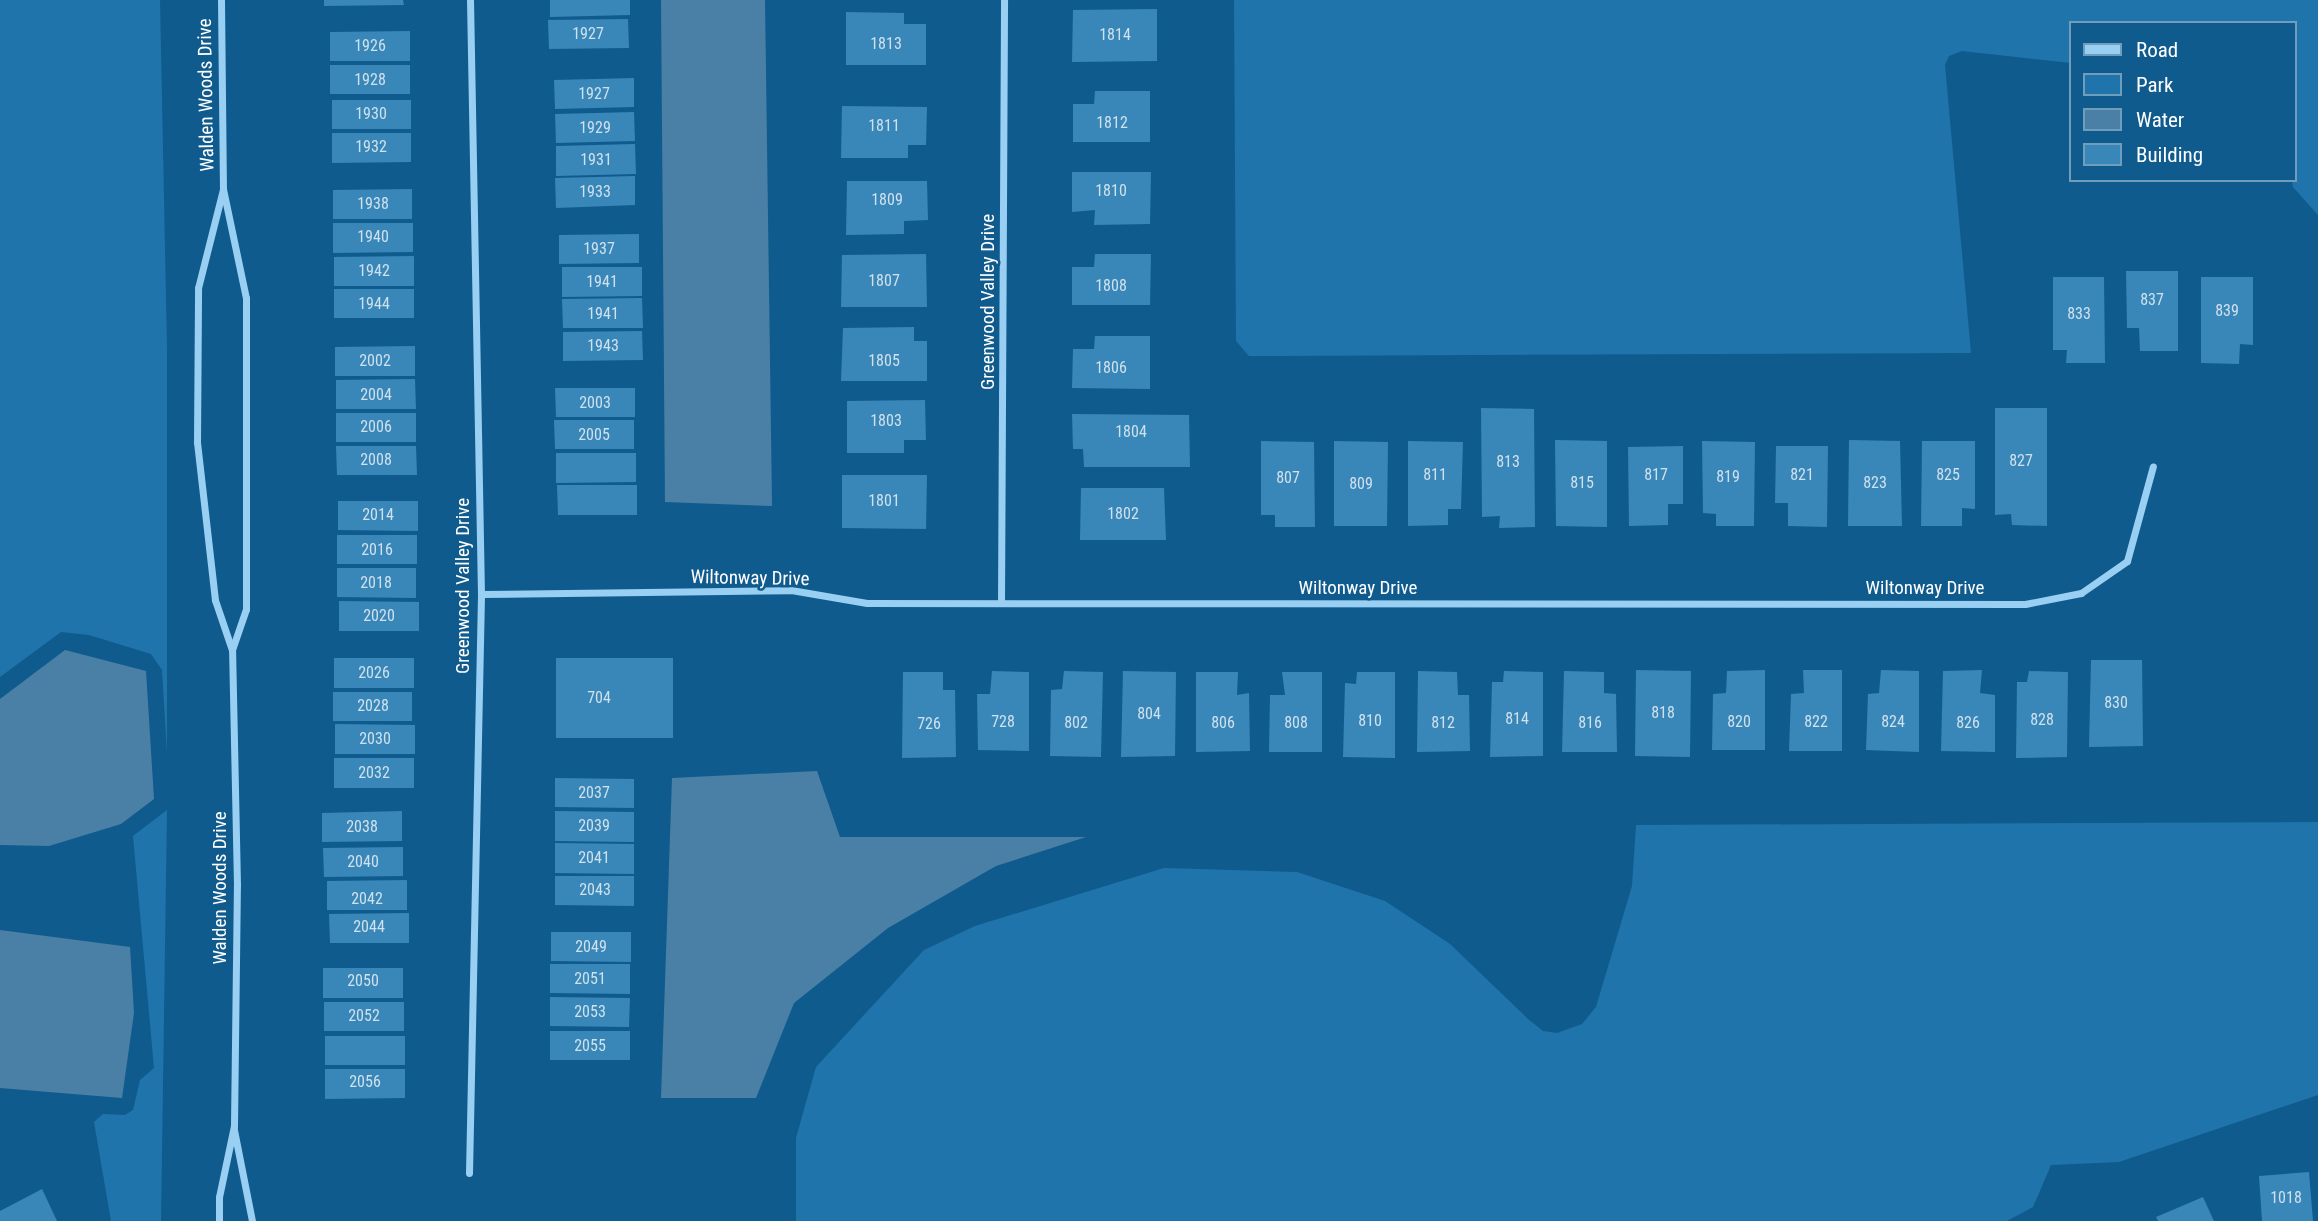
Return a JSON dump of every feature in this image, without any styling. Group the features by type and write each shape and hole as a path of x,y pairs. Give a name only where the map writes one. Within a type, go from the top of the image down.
{"street":[{"name":"Walden Woods Drive","path":"221,0 223,189 246,298 246,609 232,650"},
{"name":"Greenwood Valley Drive","path":"469,1173 481,594 470,0"},
{"name":"Greenwood Valley Drive","path":"1001,603 1004,0"},
{"name":"Walden Woods Drive","path":"219,1221 219,1197 234,1126 237,885 232,650 215,600 197,442 198,288 223,189"},
{"name":"Wiltonway Drive","path":"481,594 791,590 867,603 2025,604 2081,593 2127,561 2153,466"},
{"name":"Walden Woods Drive","path":"234,1126 252,1221"}],"green space":[{"path":"0,0 160,0 167,349 167,753 162,670 151,654 89,635 61,632 0,677"},
{"path":"1234,0 2318,0 2318,215 2293,187 2292,182 2297,182 2297,21 2070,21 2070,63 1962,51 1949,56 1945,65 1971,353 1249,356 1236,341"},
{"path":"167,810 161,1221 111,1221 94,1122 103,1114 125,1115 133,1110 140,1080 154,1068 133,836"},
{"path":"2318,822 2318,1095 2119,1162 2051,1165 2033,1207 2007,1221 796,1221 796,1138 816,1067 924,950 975,926 1164,868 1297,872 1385,901 1450,944 1543,1031 1557,1033 1582,1024 1596,1007 1632,886 1636,825"}],"water":[{"path":"661,0 765,0 772,506 665,502"},
{"path":"65,650 146,671 154,799 121,824 49,846 0,845 0,699"},
{"path":"817,771 840,837 1086,837 996,866 888,928 794,1003 756,1098 661,1098 672,778"},
{"path":"0,930 130,947 134,1013 122,1098 0,1088"}],"building":[{"path":"324,0 403,0 404,5 324,6"},
{"path":"550,0 630,0 630,15 550,17"},
{"path":"1157,9 1157,61 1072,62 1073,10"},
{"path":"846,12 904,13 904,24 926,24 926,65 846,65"},
{"path":"628,19 629,48 549,49 548,20"},
{"path":"410,31 410,61 330,61 330,32"},
{"path":"330,65 410,65 410,94 330,94"},
{"path":"634,78 634,107 555,109 554,80"},
{"path":"1095,91 1150,91 1150,142 1073,142 1073,104 1094,104"},
{"path":"332,100 411,100 411,129 332,129"},
{"path":"842,106 927,107 926,145 908,145 908,158 841,158"},
{"path":"634,112 635,141 556,143 555,114"},
{"path":"332,133 411,133 411,162 332,163"},
{"path":"635,144 636,174 556,176 556,146"},
{"path":"1072,172 1151,172 1150,224 1094,225 1095,210 1072,212"},
{"path":"635,176 635,205 556,208 555,178"},
{"path":"847,181 927,181 928,220 904,221 904,234 846,235"},
{"path":"412,189 412,219 333,219 333,190"},
{"path":"333,223 413,223 413,252 333,253"},
{"path":"639,234 639,263 559,264 559,235"},
{"path":"926,254 927,307 841,307 842,255"},
{"path":"1095,254 1151,254 1150,305 1072,305 1072,267 1094,267"},
{"path":"414,256 414,286 334,286 334,257"},
{"path":"562,267 642,267 642,296 562,297"},
{"path":"2126,271 2178,271 2178,351 2140,351 2139,328 2127,328"},
{"path":"2053,277 2104,277 2105,363 2066,363 2067,350 2053,350"},
{"path":"2201,277 2253,277 2253,345 2240,344 2239,364 2201,363"},
{"path":"334,289 414,289 414,318 334,318"},
{"path":"642,298 643,328 563,328 562,299"},
{"path":"914,327 914,341 927,341 927,381 841,381 843,328"},
{"path":"642,331 643,360 563,361 563,332"},
{"path":"1095,336 1150,336 1150,389 1072,388 1073,349 1094,349"},
{"path":"415,346 415,376 335,376 335,347"},
{"path":"415,379 416,409 336,409 336,380"},
{"path":"555,388 635,388 635,417 556,417"},
{"path":"925,400 926,440 904,440 904,453 847,453 847,401"},
{"path":"1481,408 1534,409 1535,527 1499,528 1500,516 1482,517"},
{"path":"1995,408 2047,408 2047,526 2012,525 2011,514 1995,515"},
{"path":"336,413 416,413 416,442 336,442"},
{"path":"1072,414 1189,415 1190,467 1084,467 1083,449 1073,449"},
{"path":"554,420 634,420 634,449 555,449"},
{"path":"1555,440 1607,441 1607,527 1556,526"},
{"path":"1849,440 1900,441 1902,526 1848,526"},
{"path":"1261,441 1314,442 1315,527 1275,527 1275,515 1261,515"},
{"path":"1334,441 1388,442 1387,526 1334,526"},
{"path":"1408,441 1463,442 1461,509 1448,509 1448,525 1408,526"},
{"path":"1702,441 1755,442 1754,526 1716,526 1716,514 1703,513"},
{"path":"1922,441 1975,441 1975,509 1962,508 1962,526 1921,526"},
{"path":"336,446 416,446 417,475 337,475"},
{"path":"1683,446 1683,504 1668,504 1668,525 1629,526 1628,447"},
{"path":"1776,446 1828,446 1827,527 1788,526 1788,503 1775,503"},
{"path":"556,453 636,453 636,482 556,483"},
{"path":"842,475 927,475 926,529 842,528"},
{"path":"557,485 637,485 637,515 558,515"},
{"path":"1081,488 1164,488 1166,540 1080,540"},
{"path":"338,501 418,501 418,531 338,530"},
{"path":"337,535 417,535 417,564 337,564"},
{"path":"337,568 416,568 416,598 337,597"},
{"path":"339,601 419,602 419,631 339,631"},
{"path":"334,658 414,658 414,688 334,688"},
{"path":"556,658 673,658 673,738 556,738"},
{"path":"2091,660 2142,660 2143,746 2089,747"},
{"path":"1636,670 1691,671 1690,757 1635,756"},
{"path":"1765,670 1765,750 1712,750 1713,694 1726,693 1727,671"},
{"path":"1803,670 1842,670 1842,751 1789,751 1791,694 1804,693"},
{"path":"1881,670 1919,671 1919,752 1866,750 1868,694 1879,693"},
{"path":"1982,670 1980,693 1995,695 1995,752 1941,751 1943,671"},
{"path":"992,671 1029,672 1029,751 978,750 977,694 990,694"},
{"path":"1064,671 1103,672 1101,757 1050,756 1051,690 1062,689"},
{"path":"1123,671 1176,672 1175,756 1121,757"},
{"path":"1418,671 1457,672 1458,695 1469,695 1470,751 1417,752"},
{"path":"1504,671 1543,672 1543,756 1490,757 1492,682 1503,682"},
{"path":"1564,671 1604,672 1604,693 1616,694 1617,752 1562,752"},
{"path":"2029,671 2068,672 2067,757 2016,758 2017,682 2027,682"},
{"path":"903,672 943,672 943,690 955,690 956,757 902,758"},
{"path":"1196,672 1238,672 1237,695 1249,693 1250,751 1196,752"},
{"path":"1282,672 1322,672 1322,752 1269,752 1270,695 1285,695"},
{"path":"1357,672 1395,672 1395,758 1343,757 1345,683 1356,684"},
{"path":"333,692 412,692 412,721 333,721"},
{"path":"335,724 415,725 415,754 335,754"},
{"path":"334,758 414,758 414,788 334,788"},
{"path":"555,778 634,779 634,808 555,807"},
{"path":"402,811 402,841 322,842 322,813"},
{"path":"555,811 634,812 634,842 555,841"},
{"path":"555,843 634,844 634,874 555,873"},
{"path":"403,847 403,876 324,877 323,848"},
{"path":"555,876 634,876 634,906 555,905"},
{"path":"407,880 407,910 327,910 327,881"},
{"path":"409,913 409,943 330,943 329,914"},
{"path":"551,932 631,932 631,962 551,961"},
{"path":"550,964 630,964 630,994 550,993"},
{"path":"323,968 403,968 403,998 323,998"},
{"path":"550,997 630,998 629,1027 550,1026"},
{"path":"324,1002 404,1002 404,1031 324,1031"},
{"path":"550,1031 630,1031 630,1060 550,1060"},
{"path":"325,1036 405,1036 405,1065 325,1065"},
{"path":"325,1069 405,1069 405,1098 325,1099"},
{"path":"2309,1172 2313,1221 2262,1221 2259,1176"},
{"path":"42,1189 57,1221 0,1221 0,1211"},
{"path":"2203,1197 2214,1221 2158,1221 2156,1217"}]}
